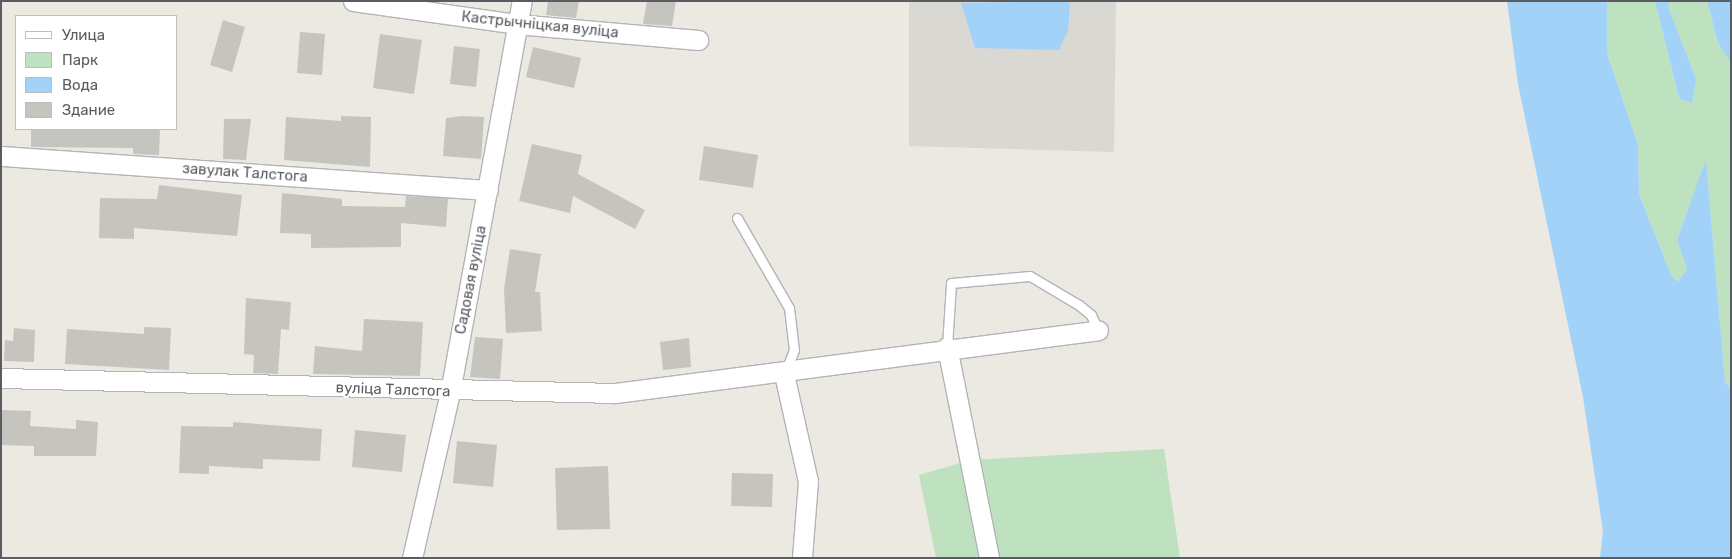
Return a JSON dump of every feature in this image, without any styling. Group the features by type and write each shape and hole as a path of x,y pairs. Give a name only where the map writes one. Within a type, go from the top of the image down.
{"street":[{"name":"Кастрычніцкая вуліца","path":"353,1 516,24 698,40"},
{"name":"Садовая вуліца","path":"412,558 450,392 488,190 516,24 522,1"},
{"name":"завулак Талстога","path":"1,156 488,190"},
{"name":"вуліца Талстога","path":"1,378 450,392 615,393 784,374 947,347 1098,330"},
{"path":"947,347 988,558"},
{"path":"784,374 808,481 802,558"}],"lane":[{"path":"737,218 789,308 794,350 784,374"},
{"path":"947,347 951,283 1030,276 1091,314 1098,330"}],"shaded area":[{"path":"909,1 1116,1 1114,152 909,146"}],"green space":[{"path":"1607,1 1655,1 1679,98 1696,79 1668,6 1671,1 1707,1 1718,43 1731,63 1731,389 1725,382 1706,160 1677,240 1687,269 1680,281 1672,277 1639,194 1638,145 1607,53"},
{"path":"1164,449 1180,558 936,558 919,475 970,460"}],"water":[{"path":"1070,1 1068,31 1059,50 975,48 961,3"},
{"path":"1507,1 1607,1 1607,53 1638,145 1639,194 1672,277 1679,281 1687,269 1677,240 1706,159 1725,382 1731,389 1731,558 1600,558 1603,531 1583,397 1518,84"},
{"path":"1655,1 1671,1 1668,6 1696,79 1692,103 1679,98"},
{"path":"1707,1 1731,1 1731,63 1718,43"}],"building":[{"path":"548,1 579,1 576,18 546,15"},
{"path":"647,1 676,1 672,26 643,24"},
{"path":"223,20 245,27 232,72 210,65"},
{"path":"300,32 325,34 322,75 297,73"},
{"path":"380,34 422,40 414,94 373,88"},
{"path":"454,46 480,49 476,87 450,84"},
{"path":"533,47 581,58 574,88 526,77"},
{"path":"341,116 371,117 370,167 284,160 286,117 341,121"},
{"path":"463,116 484,117 481,159 443,156 446,118"},
{"path":"224,119 251,119 246,160 223,159"},
{"path":"31,130 160,130 159,155 133,154 133,148 31,147"},
{"path":"532,144 582,155 578,174 645,210 635,229 573,196 570,213 519,201"},
{"path":"704,146 758,155 753,188 699,180"},
{"path":"159,185 242,195 237,236 134,228 134,239 99,238 100,198 157,199"},
{"path":"282,193 342,199 342,206 405,207 406,196 448,198 446,227 401,223 401,247 311,248 311,234 280,233"},
{"path":"510,249 541,254 535,292 540,292 542,331 506,333 504,289"},
{"path":"246,298 291,302 289,330 281,329 278,374 253,373 254,355 244,354"},
{"path":"364,319 423,322 420,376 313,374 315,346 362,351"},
{"path":"144,327 171,328 169,370 65,364 67,329 144,334"},
{"path":"14,328 35,330 34,362 4,361 5,340 13,341"},
{"path":"475,337 503,339 500,379 470,377"},
{"path":"689,338 691,367 663,370 660,342"},
{"path":"1,410 31,411 30,426 76,429 76,420 98,422 96,456 34,456 34,446 1,445"},
{"path":"233,422 322,429 320,461 263,459 263,469 209,466 209,474 179,473 181,426 233,427"},
{"path":"355,430 406,435 402,472 352,467"},
{"path":"457,441 497,445 493,487 453,483"},
{"path":"608,466 610,529 557,530 555,468"},
{"path":"732,473 773,474 772,507 731,506"}]}
